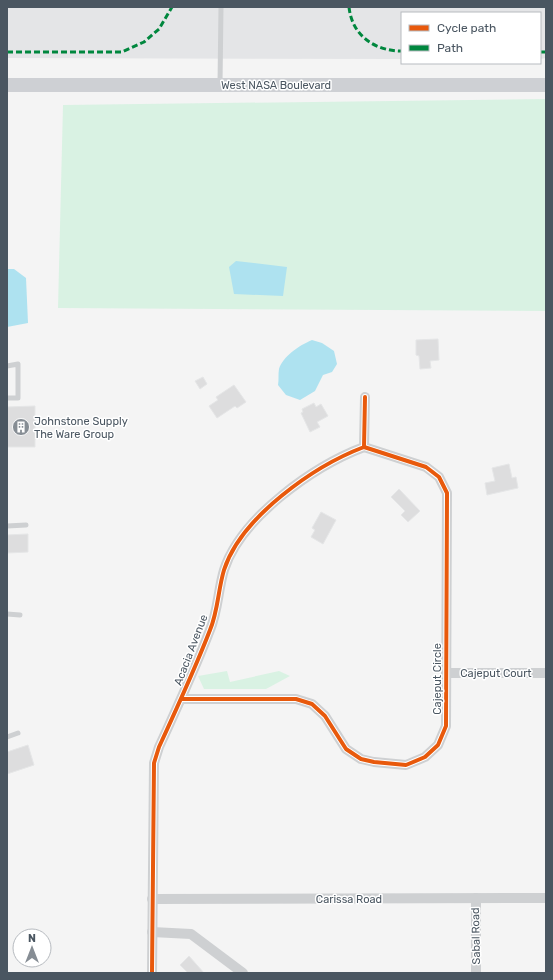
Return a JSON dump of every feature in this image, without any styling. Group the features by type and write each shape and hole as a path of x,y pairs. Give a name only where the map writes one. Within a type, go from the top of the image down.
{"main road":[{"name":"West NASA Boulevard","path":"7,85 546,85"}],"street":[{"path":"364,447 365,397"},
{"name":"Cajeput Circle","path":"182,699 296,699 307,702 312,704 325,716 346,749 361,759 406,765 425,758 438,745 446,726 447,493 439,477 426,467 364,447"},
{"name":"Acacia Avenue","path":"152,973 154,763 159,747 182,699 211,628 225,569 238,543 261,514 289,490 344,455 364,447"},
{"name":"Cajeput Court","path":"446,673 546,673"},
{"name":"Sabal Road","path":"476,898 476,973"},
{"name":"Carissa Road","path":"152,899 546,898"},
{"path":"152,932 191,934 243,973"}],"lane":[{"path":"220,85 221,7"},
{"path":"7,366 18,364 18,398 7,398"},
{"path":"7,526 26,525"},
{"path":"7,614 20,614"},
{"path":"7,737 18,733"}],"shaded area":[{"path":"7,7 546,7 546,58 541,59 541,12 401,12 401,59 7,58"}],"green space":[{"path":"546,99 546,311 58,308 63,105"},
{"path":"227,671 230,682 279,671 290,676 266,689 204,689 198,676"}],"water":[{"path":"236,261 287,267 283,296 234,294 229,267"},
{"path":"7,269 14,269 26,278 28,323 7,327"},
{"path":"312,340 322,343 334,351 337,364 332,372 323,375 315,391 300,400 286,395 278,385 279,369 288,355"}],"building":[{"path":"438,339 439,360 430,361 431,368 420,369 419,356 416,355 416,340"},
{"path":"203,377 207,384 200,389 195,381"},
{"path":"234,385 246,402 237,408 235,406 217,418 209,406 218,400 216,397"},
{"path":"314,403 316,407 321,404 328,416 317,422 320,427 310,432 301,413 303,412 302,409"},
{"name":"Johnstone Supply The Ware Group","path":"35,406 35,447 7,447 7,407"},
{"path":"509,464 512,478 516,477 518,488 487,495 485,483 495,481 492,468"},
{"path":"399,489 420,511 408,522 401,515 405,511 391,497"},
{"path":"321,512 336,520 323,544 311,537 315,530 312,528"},
{"path":"28,534 28,552 7,553 7,535"},
{"path":"28,745 34,765 7,774 7,752"},
{"path":"189,956 204,973 188,973 180,965"}],"marked path":[{"path":"7,52 122,52 144,42 159,29 172,7"},
{"path":"349,7 355,26 366,40 383,48 401,51"},
{"path":"541,52 546,52"}],"cycle path":[{"path":"152,973 154,763 159,747 213,623 224,570 233,550 246,531 282,496 302,480 323,467 364,447 365,397"},
{"path":"182,699 296,699 312,704 325,716 346,749 361,759 374,762 406,765 425,757 438,745 446,726 447,493 439,477 426,467 364,447"}],"place":[{"name":"Johnstone Supply The Ware Group","path":"21,427"}]}
